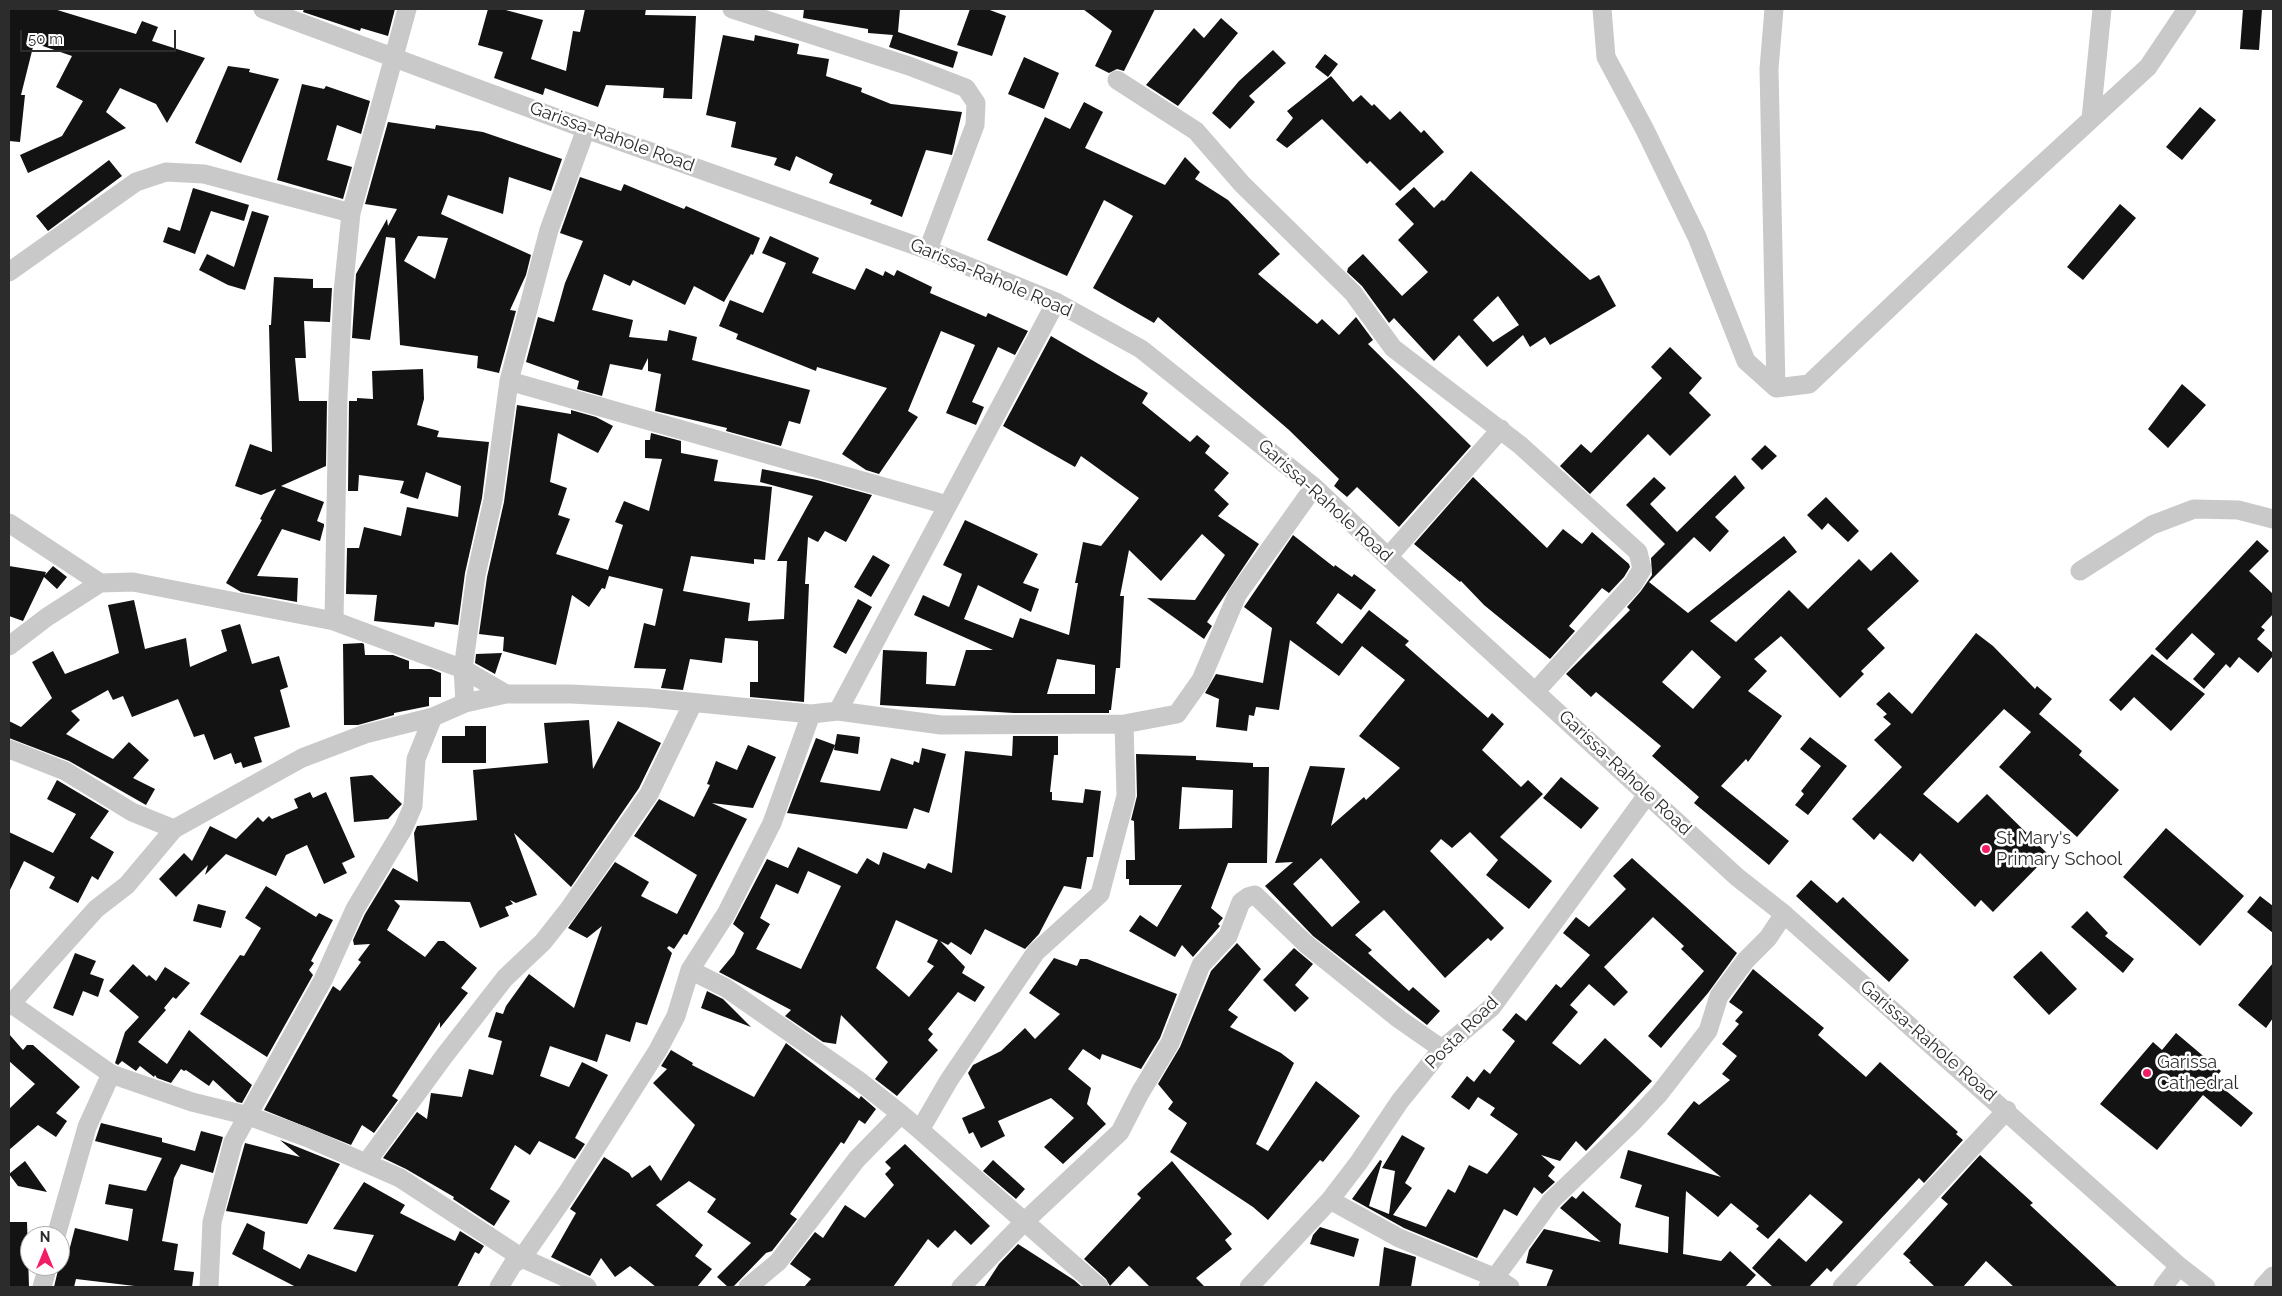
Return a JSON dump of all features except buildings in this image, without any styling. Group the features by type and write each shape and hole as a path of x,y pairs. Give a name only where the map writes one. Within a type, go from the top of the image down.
{"street":[{"name":"Garissa-Rahole Road","path":"263,9 586,129 928,250 1056,302 1140,348 1314,487 1737,877 1784,914 2007,1110 2179,1266 2206,1287"},
{"path":"334,621 343,292 351,213 407,9"},
{"path":"732,9 909,66 966,88 976,103 976,125 928,250"},
{"path":"1602,9 1606,57 1646,130 1697,236 1746,361 1776,388 1809,384 2148,67 2186,9"},
{"path":"1774,9 1769,69 1776,388"},
{"path":"2091,119 2102,9"},
{"path":"1117,80 1196,131 1242,184 1353,293 1393,348 1501,429 1624,537 1638,552 1642,569 1633,584 1536,691"},
{"path":"465,703 463,669 476,575 493,500 509,380 549,230 586,129"},
{"path":"9,272 136,182 166,172 204,174 351,213"},
{"path":"838,711 1056,302"},
{"path":"509,380 947,505"},
{"path":"1388,557 1501,429"},
{"path":"587,1287 522,1258 400,1178 306,1137 249,1116 192,1102 111,1074 10,1003 96,909 128,885 174,829 302,758 365,734 433,717 465,703 506,694 620,696 811,714 838,711 942,725 1124,724 1177,714 1201,680 1237,595 1314,487"},
{"path":"2080,571 2152,525 2194,509 2238,510 2273,519"},
{"path":"9,523 100,583"},
{"path":"9,646 47,617 100,583 133,582 334,621 463,669 506,694"},
{"path":"366,1163 505,978 543,942 569,909 649,794 694,703"},
{"path":"499,1287 513,1264 522,1258 567,1193 658,1050 676,1016 690,970 726,914 772,823 811,714"},
{"path":"209,1287 212,1222 233,1142 323,980 355,909 403,829 412,806 416,759 433,717"},
{"path":"920,1130 949,1080 1036,952 1100,894 1126,796 1124,724"},
{"path":"9,749 65,771 132,812 174,829"},
{"name":"Posta Road","path":"1249,1287 1330,1200 1359,1162 1400,1101 1442,1049 1492,1007 1647,795"},
{"path":"961,1287 1024,1222 1120,1132 1140,1093 1170,1043 1201,964 1228,936 1241,902 1248,897 1255,895 1306,944 1399,1019 1442,1049"},
{"path":"1330,1200 1399,1238 1498,1284 1551,1201 1632,1123 1659,1094 1708,1031 1719,996 1746,960 1768,938 1784,914"},
{"path":"690,970 726,988 858,1080 920,1130 1099,1287"},
{"path":"59,1226 86,1127 111,1074"},
{"path":"1842,1287 2007,1110"},
{"path":"748,1287 778,1262 857,1159 900,1114"},
{"path":"2163,1287 2179,1266"},
{"path":"2263,1287 2273,1276"}],"place":[{"name":"St Mary's Primary School","path":"1986,849"},
{"name":"Garissa Cathedral","path":"2147,1073"}]}
